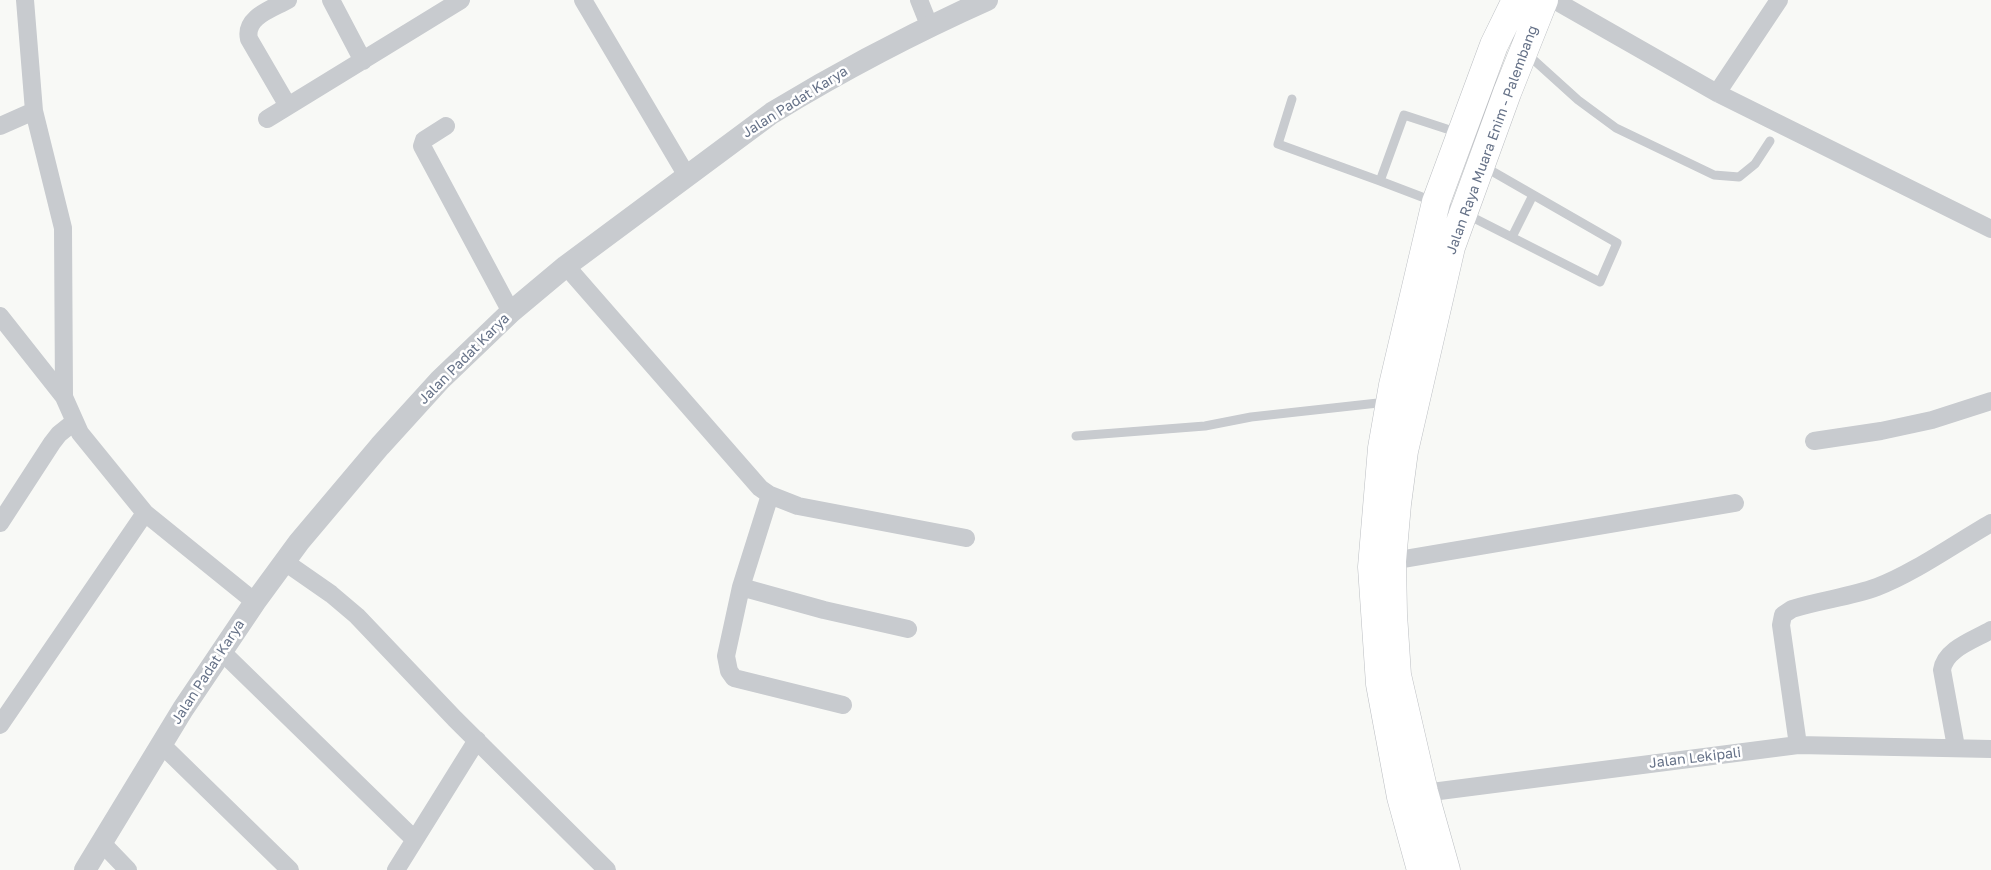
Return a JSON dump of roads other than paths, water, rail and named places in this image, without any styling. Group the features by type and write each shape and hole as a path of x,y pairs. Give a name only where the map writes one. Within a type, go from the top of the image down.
{"main road":[{"name":"Jalan Raya Muara Enim - Palembang","path":"1446,870 1413,795 1380,684 1372,567 1382,448 1390,401 1436,202 1494,46 1516,0"},
{"name":"Jalan Raya Muara Enim - Palembang","path":"1421,870 1397,675 1392,614 1392,561 1404,451 1451,247 1544,0"}],"street":[{"path":"25,0 34,111 63,228 64,398"},
{"path":"288,0 256,18 249,24 247,31 249,39 288,106"},
{"path":"331,0 363,60"},
{"path":"267,119 461,0"},
{"path":"583,0 687,176"},
{"path":"920,0 930,25"},
{"name":"Jalan Padat Karya","path":"85,870 221,651 255,602 285,562 380,446 440,380 511,312 566,266 772,113 930,25 987,0"},
{"path":"1554,0 1717,93 1991,229"},
{"path":"1717,93 1779,0"},
{"path":"0,126 34,111"},
{"path":"446,126 424,140 422,146 511,312"},
{"path":"566,266 760,488 770,495 798,506 966,538"},
{"path":"0,316 64,398 80,433 145,512 255,602"},
{"path":"1814,441 1881,431 1932,420 1991,401"},
{"path":"0,523 52,443 59,434 74,422"},
{"path":"770,495 742,586 726,656 729,671 734,678 843,705"},
{"path":"1392,561 1735,503"},
{"path":"0,725 145,512"},
{"path":"1798,745 1780,625 1784,616 1792,609 1859,593 1896,578 1991,522"},
{"path":"285,562 357,616 477,740 608,870"},
{"path":"742,586 824,610 908,629"},
{"path":"1956,747 1942,670 1943,662 1952,652 1991,630"},
{"path":"221,651 414,839"},
{"path":"396,870 477,740"},
{"path":"162,745 290,870"},
{"name":"Jalan Lekipali","path":"1413,795 1798,745 1991,749"},
{"path":"102,843 128,870"}],"lane":[{"path":"1523,52 1578,100 1616,128 1714,175 1739,177 1755,164 1770,141"},
{"path":"1292,99 1278,144 1464,212 1600,282 1617,243 1481,165"},
{"path":"1380,181 1404,115 1462,134"},
{"path":"1512,237 1533,195"},
{"path":"1076,436 1205,426 1251,417 1390,401"}]}
